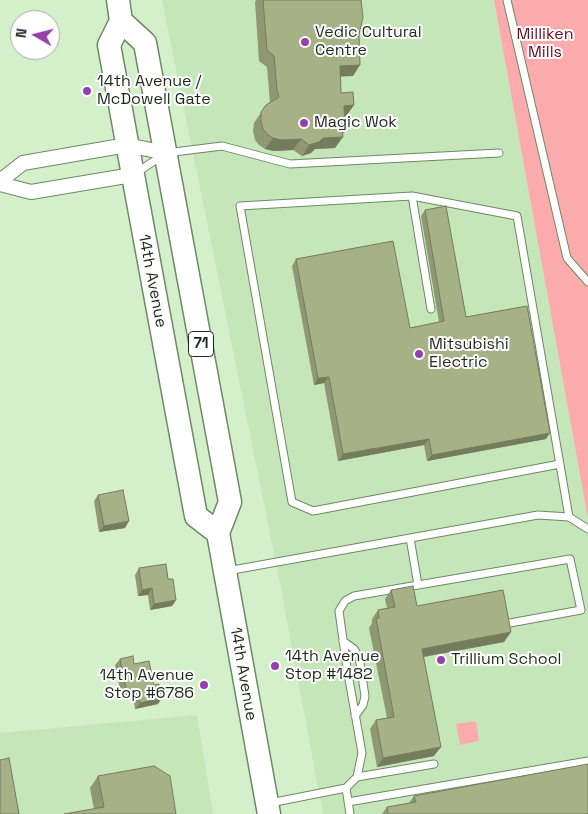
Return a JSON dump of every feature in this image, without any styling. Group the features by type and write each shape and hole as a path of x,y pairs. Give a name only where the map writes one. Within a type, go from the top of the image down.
{"main road":[{"name":"14th Avenue","path":"120,10 109,45 132,175 196,516 218,533"},
{"name":"14th Avenue","path":"120,10 145,43 166,153 230,502 218,533 268,809"}],"street":[{"path":"0,182 23,163 127,145 166,153"},
{"path":"0,182 31,192 132,175"}],"lane":[{"path":"507,0 567,258 588,282"},
{"path":"132,175 166,153 222,146 290,164 499,153"},
{"path":"412,196 431,309"},
{"path":"560,464 313,511 292,502 240,206 412,196 517,216 560,464 569,516"},
{"path":"225,571 538,515 569,516 588,529"},
{"path":"410,538 418,585"},
{"path":"268,809 346,788 357,777 362,753 339,611 345,601 354,596 570,559 581,610 510,623"},
{"path":"343,641 354,649 358,657 365,696 363,705 356,716"},
{"path":"348,802 588,762"},
{"path":"357,777 434,764"},
{"path":"346,788 350,814"}],"shaded area":[{"path":"162,0 494,0 588,519 588,814 323,814 279,578"},
{"path":"197,715 213,814 0,814 0,733"}],"green space":[{"name":"Milliken Mills","path":"494,0 588,0 588,519"},
{"path":"476,721 479,741 460,745 456,724"}],"building":[{"path":"263,0 361,0 363,17 359,35 360,65 340,66 341,93 353,92 354,105 344,106 345,130 342,130 343,137 323,138 319,142 309,145 301,139 282,140 273,138 263,129 261,112 266,105 279,97 274,56 267,50"},
{"name":"Mitsubishi Electric","path":"446,206 466,317 527,306 550,433 432,455 429,439 343,454 329,377 318,378 296,259 393,241 410,328 444,321 425,210"},
{"path":"123,490 129,521 104,526 98,495"},
{"path":"166,564 168,579 173,579 176,600 154,604 152,588 142,590 139,568"},
{"path":"413,586 417,606 503,590 511,632 422,649 441,747 383,758 376,720 394,717 376,618 379,618 378,610 395,607 391,590"},
{"path":"133,656 134,664 149,661 154,685 159,684 162,698 140,703 137,690 127,693 120,659"},
{"path":"9,758 19,814 0,814 0,760"},
{"path":"588,764 588,814 388,814 387,807 416,802 414,796"},
{"path":"154,766 170,776 176,814 64,814 104,807 98,776"}],"place":[{"name":"Vedic Cultural Centre","path":"305,42"},
{"name":"14th Avenue / McDowell Gate","path":"87,91"},
{"name":"Magic Wok","path":"304,123"},
{"name":"Mitsubishi Electric","path":"419,354"},
{"name":"Trillium School","path":"441,660"},
{"name":"14th Avenue Stop #1482","path":"275,666"},
{"name":"14th Avenue Stop #6786","path":"204,685"}]}
